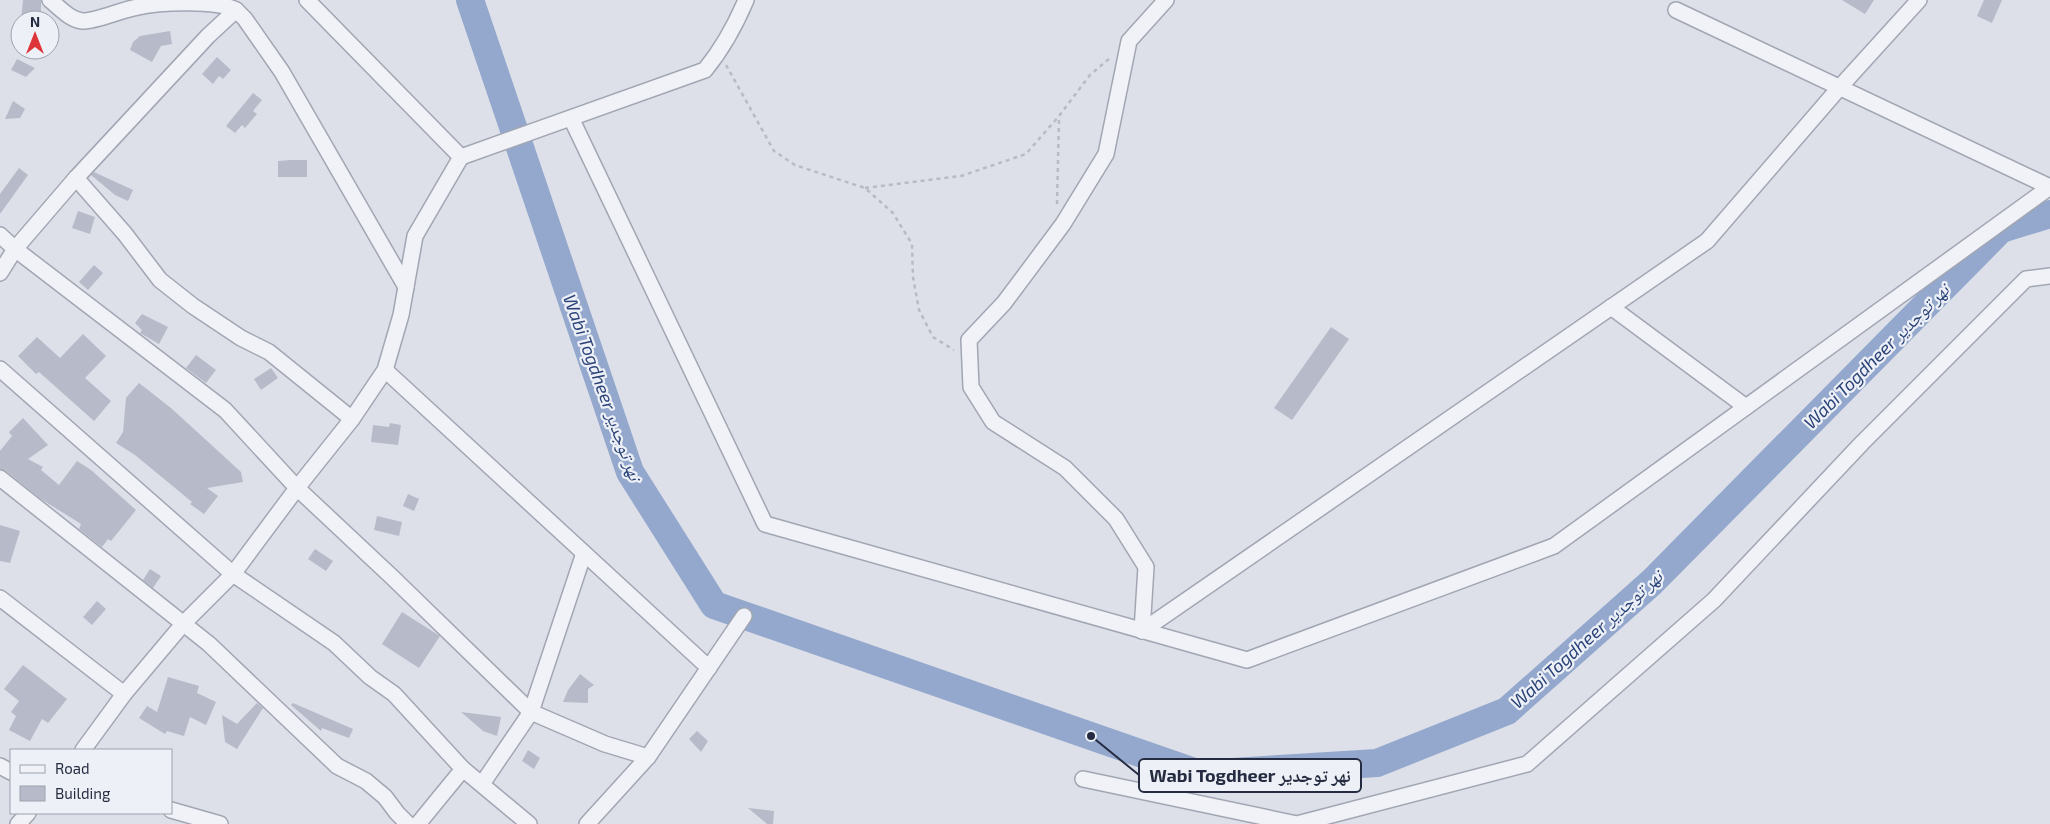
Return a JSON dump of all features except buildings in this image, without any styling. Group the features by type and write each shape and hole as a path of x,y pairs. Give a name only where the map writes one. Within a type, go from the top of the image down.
{"street":[{"path":"50,0 68,16 82,21 116,6 178,3 233,6 245,18 282,72 406,287"},
{"path":"307,0 462,158"},
{"path":"87,749 124,694 183,624 233,574 297,488 352,419 385,370 401,315 415,236 462,158 705,70 720,52 735,27 746,0"},
{"path":"1142,631 1146,567 1116,519 1065,468 993,422 970,387 969,340 1004,303 1063,224 1106,154 1129,41 1166,0"},
{"path":"1142,631 1707,241 1840,87 1919,0"},
{"path":"0,274 15,248 76,178 208,36 233,6"},
{"path":"571,118 765,524 1247,660 1554,546 2050,187 1676,10"},
{"path":"76,178 125,234 160,280 193,306 233,332 269,352 352,419"},
{"path":"0,235 225,410 297,488 531,712 604,744 648,758"},
{"path":"1083,779 1297,824 1527,764 1714,600 1862,442 2026,279 2050,276"},
{"path":"1611,308 1746,407"},
{"path":"0,369 233,574 334,644 370,677 394,694 463,768 529,824"},
{"path":"385,370 709,668"},
{"path":"0,478 209,644 337,766 366,781 385,797 408,824"},
{"path":"482,784 531,712 584,553"},
{"path":"0,598 124,694"},
{"path":"587,824 648,758 744,616"},
{"path":"418,824 463,768"},
{"path":"172,810 220,824"},
{"path":"18,824 27,814"}],"path":[{"path":"865,188 961,176 1026,154 1059,116 1090,75 1129,41"},
{"path":"720,52 774,151 795,165 865,188 893,213 912,244 913,277 919,310 934,336 970,360"},
{"path":"1056,207 1059,116"}],"waterway":[{"name":"Wabi Togdheer نهر توجدير","path":"470,0 630,472 714,605 1200,774 1377,763 1507,711 1652,582 2001,229 2050,214"}],"place":[{"name":"Wabi Togdheer نهر توجدير","path":"1091,736"}]}
